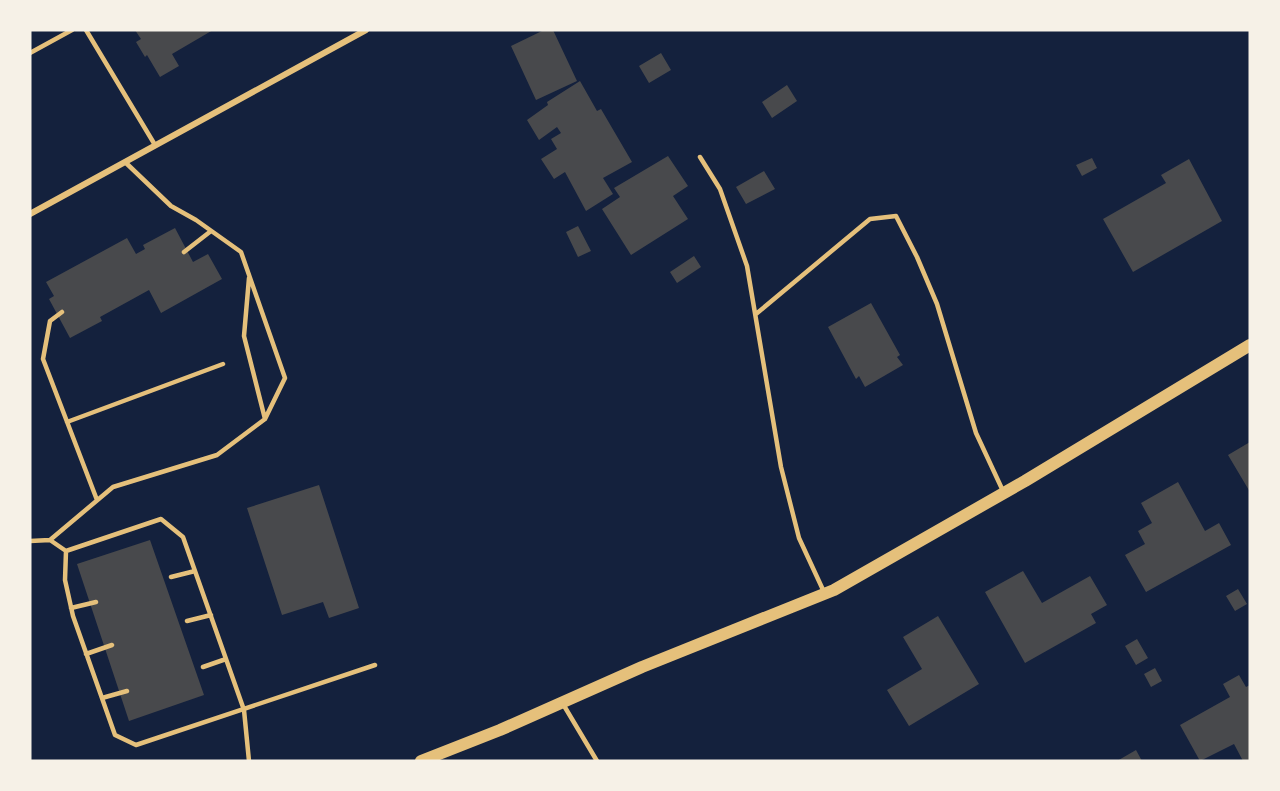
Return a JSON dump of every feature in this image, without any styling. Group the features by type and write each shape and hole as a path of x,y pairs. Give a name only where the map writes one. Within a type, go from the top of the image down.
{"main road":[{"path":"421,761 563,704 642,667 825,594 1005,493 1250,345"}],"street":[{"path":"30,214 366,30"}],"lane":[{"path":"30,53 72,30"},
{"path":"86,30 155,145"},
{"path":"700,157 720,189 747,266 781,467 800,538 825,594"},
{"path":"50,540 113,487 217,455 265,419 285,378 241,252 171,206 125,162"},
{"path":"756,314 870,219 896,216 937,304 976,433 1005,493"},
{"path":"184,252 211,231"},
{"path":"249,277 244,336 265,419"},
{"path":"62,312 50,321 43,359 97,500"},
{"path":"67,422 223,364"},
{"path":"66,551 161,519 183,537 244,710 249,761"},
{"path":"30,541 50,540 66,551"},
{"path":"66,551 65,580 71,608 115,735 136,745 375,665"},
{"path":"171,577 195,571"},
{"path":"71,608 96,602"},
{"path":"187,621 211,615"},
{"path":"86,654 112,645"},
{"path":"203,667 226,659"},
{"path":"102,698 127,691"},
{"path":"563,704 597,761"}],"building":[{"path":"135,30 213,30 172,54 179,66 160,77 136,42 141,39"},
{"path":"544,30 553,30 577,81 536,100 511,46"},
{"path":"661,53 671,70 649,83 639,66"},
{"path":"580,81 597,111 601,109 632,162 603,178 613,194 586,211 565,172 554,179 541,159 557,149 551,139 561,133 557,127 539,140 527,120 548,105 547,102"},
{"path":"787,85 797,101 772,118 762,102"},
{"path":"668,156 688,186 673,196 688,219 631,255 602,209 620,197 614,188"},
{"path":"1092,158 1097,168 1082,176 1076,165"},
{"path":"1189,159 1222,221 1133,272 1103,219 1166,183 1161,175"},
{"path":"764,171 775,189 746,204 736,187"},
{"path":"578,226 591,251 578,257 566,232"},
{"path":"175,228 193,262 208,254 222,279 161,313 149,290 100,317 102,321 70,338 49,299 54,296 46,282 127,238 136,254 145,249 143,245"},
{"path":"694,256 701,267 677,283 670,272"},
{"path":"871,303 900,355 897,357 903,365 865,387 859,376 856,379 828,327"},
{"path":"1250,442 1250,492 1228,455"},
{"path":"1178,482 1205,531 1219,523 1231,545 1146,592 1125,555 1145,544 1138,531 1152,523 1141,503"},
{"path":"319,485 359,608 329,618 323,602 282,615 247,508"},
{"path":"150,540 204,695 129,721 77,564"},
{"path":"1023,571 1042,603 1090,576 1107,605 1091,614 1096,623 1025,663 985,592"},
{"path":"1238,589 1247,604 1235,611 1226,596"},
{"path":"938,616 979,684 909,726 887,690 922,669 903,637"},
{"path":"1137,639 1148,658 1136,665 1125,646"},
{"path":"1155,668 1162,681 1151,687 1144,674"},
{"path":"1239,675 1246,687 1250,685 1250,761 1243,761 1234,744 1200,761 1180,725 1230,697 1223,684"},
{"path":"1136,750 1142,761 1117,761"}]}
